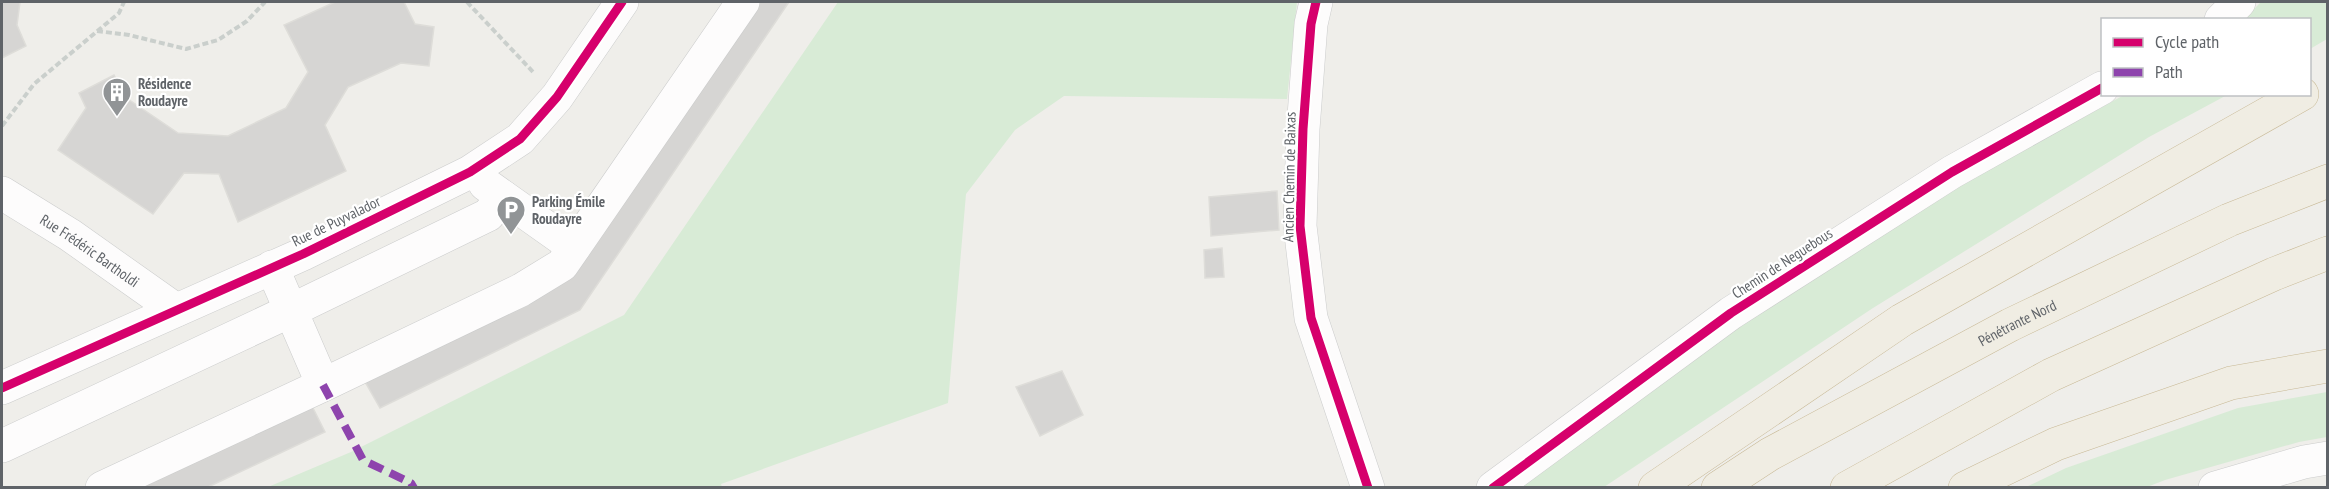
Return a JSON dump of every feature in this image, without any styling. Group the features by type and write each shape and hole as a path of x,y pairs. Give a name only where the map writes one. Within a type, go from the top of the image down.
{"highway":[{"path":"2311,90 2328,81"},
{"path":"1655,488 1902,320 2298,96"},
{"name":"Pénétrante Nord","path":"1718,488 1770,454 2010,325 2229,220 2328,181"},
{"path":"1847,488 2051,375 2274,274 2328,253"},
{"path":"1965,488 2056,444 2231,383 2328,366"}],"street":[{"name":"Rue de Puyvalador","path":"2,388 272,267 470,172 520,139 558,97 622,2"},
{"path":"102,488 521,290 562,265 743,2"},
{"name":"Ancien Chemin de Baixas","path":"1316,2 1311,24 1303,129 1300,226 1311,318 1368,488"},
{"path":"2223,18 2239,2"},
{"name":"Chemin de Neguebous","path":"1493,488 1731,313 1952,172 2101,89"},
{"path":"470,172 574,247"},
{"name":"Rue Frédéric Bartholdi","path":"2,192 70,235 176,310"},
{"path":"2,446 488,215 503,197"},
{"path":"272,267 323,385"},
{"path":"2215,488 2304,462 2328,458"}],"path":[{"path":"2,126 34,84 119,13 124,2"},
{"path":"97,32 129,35 186,49 218,40 247,21 265,2"},
{"path":"467,2 558,97"}],"green space":[{"path":"838,2 1297,2 1287,99 1064,96 1015,130 966,194 948,403 721,484 722,487 268,487 351,452 624,315"},
{"path":"2261,2 2327,2 2327,39 2311,48 2311,18 2245,18"},
{"path":"2122,96 2225,96 2149,137 1873,308 1604,487 1519,488 1739,326 1959,186"},
{"path":"2327,392 2327,437 2299,442 2147,487 2026,487 2066,468 2238,408"}],"building":[{"path":"2,2 20,2 17,25 26,46 2,58"},
{"name":"Résidence Roudayre","path":"335,2 404,2 415,24 434,27 429,66 401,63 348,87 325,125 346,171 238,222 219,174 184,173 153,214 58,150 86,108 79,93 114,75 125,97 178,133 228,136 286,108 308,72 284,25"},
{"path":"755,2 789,2 580,310 380,408 364,380 563,283"},
{"path":"1277,191 1279,230 1211,236 1209,197"},
{"path":"1222,248 1224,277 1205,278 1204,250"},
{"path":"1062,371 1083,415 1040,436 1016,387"},
{"path":"312,406 325,432 206,488 140,488"}],"marked path":[{"path":"323,385 363,460 411,483 414,488"}],"cycle path":[{"path":"2,388 303,254 470,172 520,139 557,97 622,2"},
{"path":"1316,2 1311,24 1303,129 1300,226 1311,318 1368,488"},
{"path":"1493,488 1731,313 1952,172 2101,89"}],"place":[{"name":"Résidence Roudayre","path":"117,118"},
{"name":"Parking Émile Roudayre","path":"511,236"}]}
